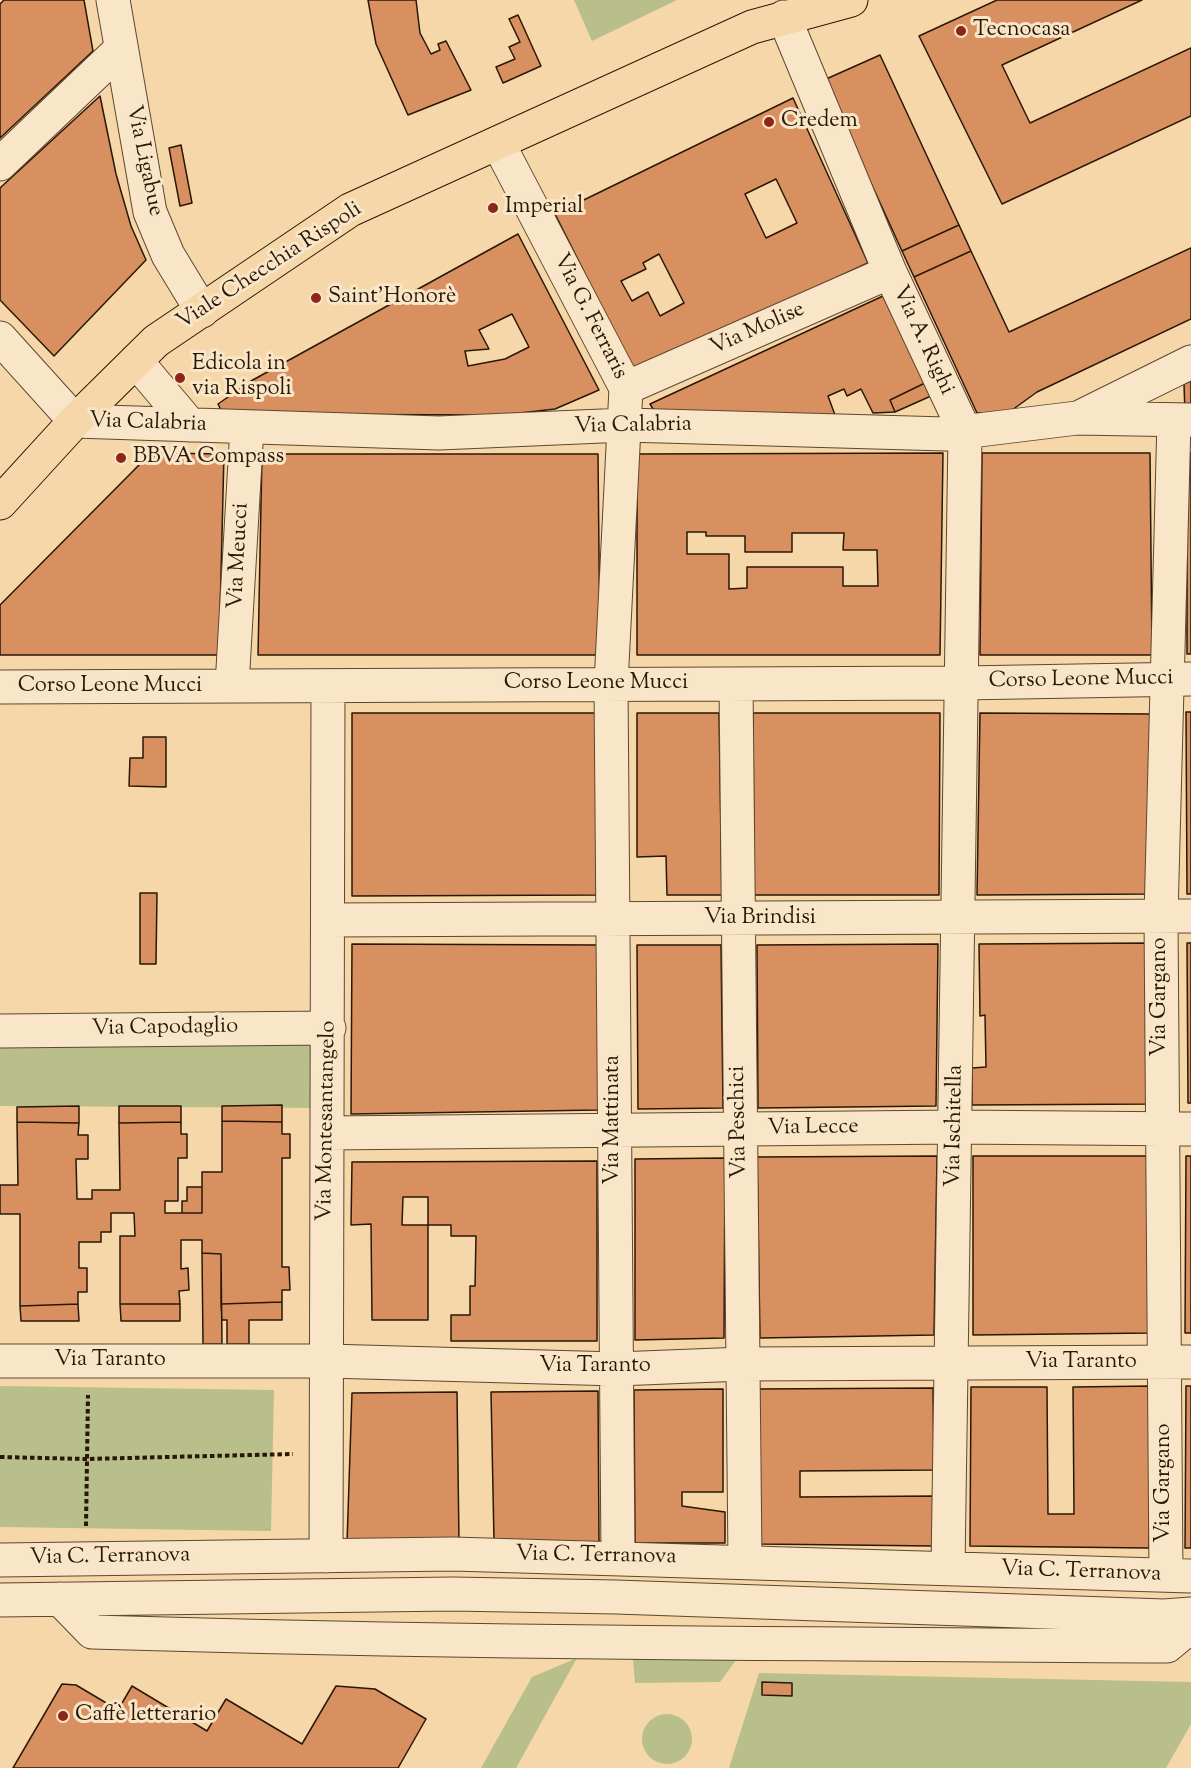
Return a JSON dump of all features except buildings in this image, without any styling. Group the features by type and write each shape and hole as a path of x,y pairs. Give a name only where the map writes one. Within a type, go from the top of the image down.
{"main road":[{"name":"Viale Checchia Rispoli","path":"0,503 75,422 156,341 351,210 752,27 777,9 851,0"}],"street":[{"name":"Via Ligabue","path":"113,0 150,212 168,255 202,311"},
{"name":"Via A. Righi","path":"777,9 890,272 965,432 963,683"},
{"path":"0,164 121,49"},
{"name":"Via G. Ferraris","path":"498,142 626,388 626,425 611,684"},
{"name":"Via Molise","path":"626,388 890,272"},
{"path":"0,338 75,422"},
{"path":"136,361 189,425"},
{"path":"1077,418 1191,362"},
{"name":"Via Calabria","path":"75,422 439,432 626,425 946,434 1077,418 1183,420"},
{"name":"Via Gargano","path":"1178,1576 1176,916 1183,420"},
{"name":"Via Meucci","path":"232,686 247,427"},
{"name":"Corso Leone Mucci","path":"0,687 963,683 1180,679"},
{"name":"Via Ischitella","path":"948,1568 963,683"},
{"name":"Via Mattinata","path":"611,684 618,1557"},
{"name":"Via Peschici","path":"736,684 745,1561"},
{"name":"Via Montesantangelo","path":"326,1556 328,686"},
{"name":"Via Brindisi","path":"328,920 1176,916"},
{"name":"Via Capodaglio","path":"0,1031 329,1028"},
{"name":"Via Lecce","path":"327,1133 956,1127 1176,1129"},
{"name":"Via Taranto","path":"0,1361 327,1361 616,1369 743,1364 1178,1363"},
{"path":"580,1642 583,1556"},
{"name":"Via C. Terranova","path":"0,1560 583,1556 1178,1576"},
{"path":"0,1600 453,1594 582,1596 1164,1616 1191,1614"},
{"path":"60,1599 92,1632 580,1642 1167,1646 1191,1626"}],"path":[{"path":"87,1559 86,1459 90,1361"},
{"path":"0,1457 86,1459 326,1453"}],"green space":[{"path":"574,0 677,0 592,41"},
{"path":"0,1039 324,1039 325,1108 0,1106"},
{"path":"0,1386 274,1390 271,1531 0,1527"},
{"path":"577,1658 516,1768 481,1768 532,1677"},
{"path":"633,1659 736,1660 720,1682 635,1683"},
{"path":"759,1673 1191,1682 1191,1724 1166,1768 729,1768"},
{"path":"662,1714 672,1714 685,1721 692,1734 692,1744 685,1757 672,1764 662,1764 653,1760 646,1753 642,1744 642,1734 646,1725 653,1718"}],"place":[{"name":"Tecnocasa","path":"961,31"},
{"name":"Credem","path":"769,122"},
{"name":"Imperial","path":"493,208"},
{"name":"Saint'Honorè","path":"316,298"},
{"name":"Edicola in via Rispoli","path":"180,378"},
{"name":"BBVA Compass","path":"121,458"},
{"name":"Caffè letterario","path":"63,1716"}]}
